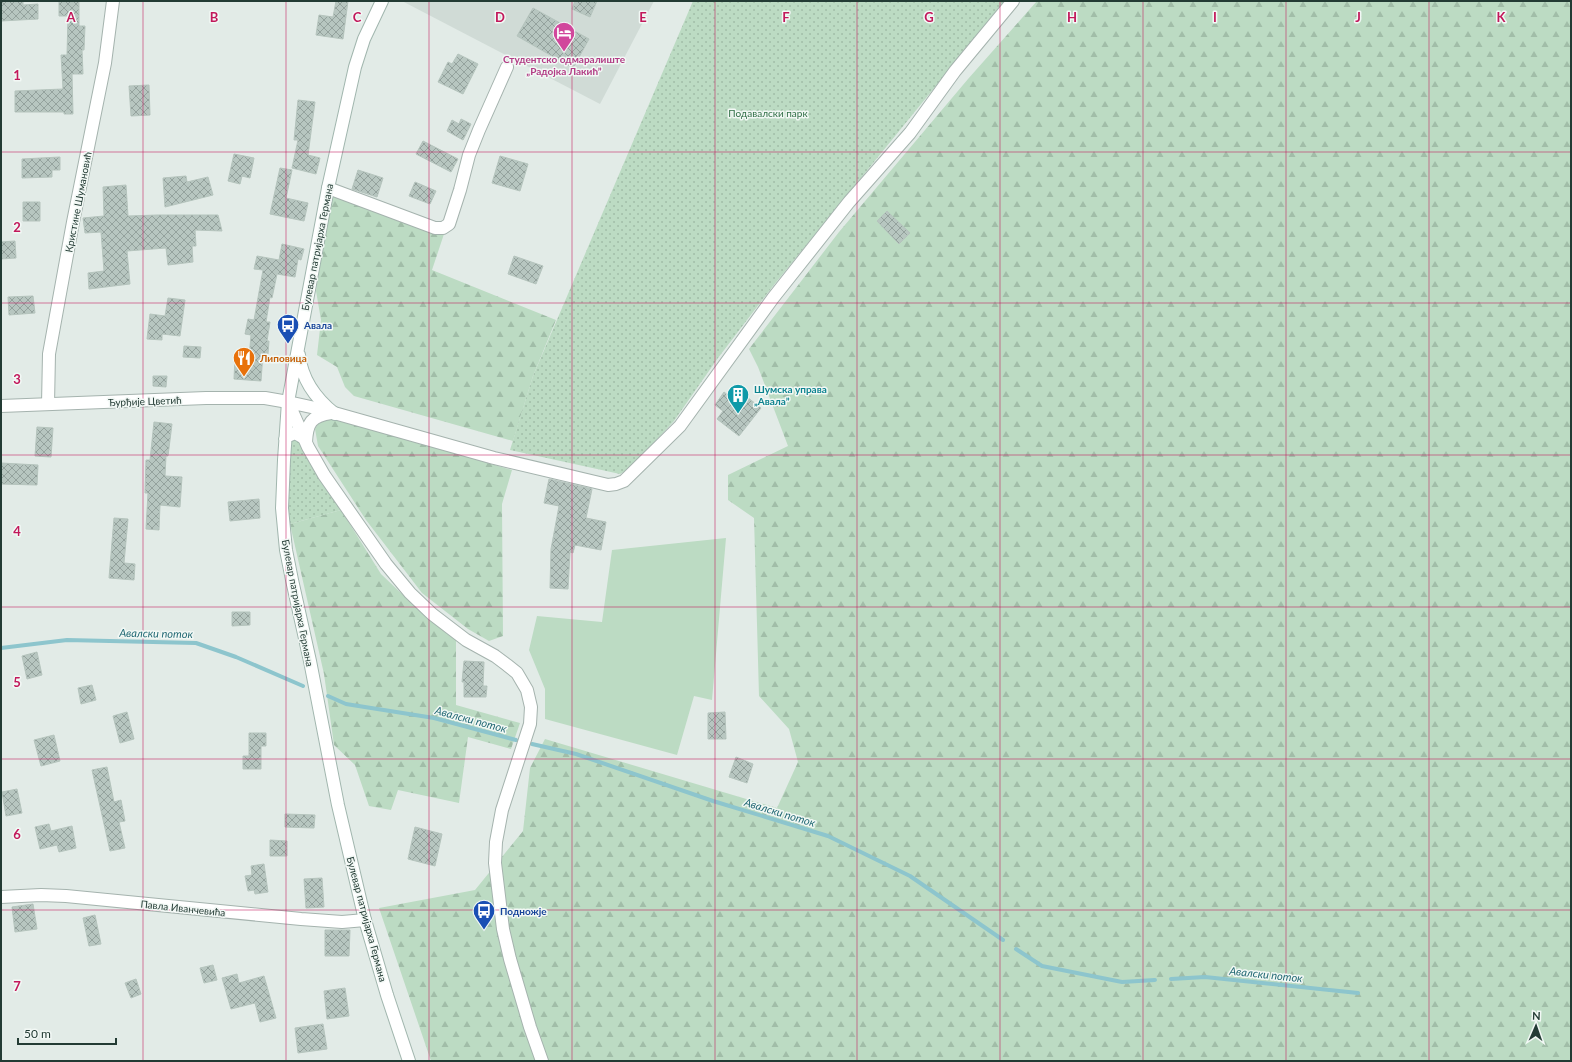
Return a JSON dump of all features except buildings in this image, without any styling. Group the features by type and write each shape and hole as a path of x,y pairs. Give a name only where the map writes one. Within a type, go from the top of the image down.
{"street":[{"name":"Кристине Шумановић","path":"48,404 49,354 73,222 105,63 113,1"},
{"name":"Булевар патријарха Германа","path":"382,1 364,40 355,67 328,188 288,402 282,508 286,550 338,805 365,920 387,995 410,1061"},
{"name":"Ђурђије Цветић","path":"1,406 206,398 265,398 333,413 547,472 608,485 624,482 680,426 773,298 849,202 910,133 955,71 1013,1"},
{"path":"328,188 435,228 443,228 449,224 469,155 507,68"},
{"path":"298,345 300,359 312,392 323,405 333,413"},
{"path":"288,402 305,440 324,475 386,564 410,593 432,614 466,640 495,656 517,673 527,690 531,707 530,724 502,810 496,842 495,863 502,921 510,959 530,1027 542,1061"},
{"path":"305,440 311,421 320,415 333,413"},
{"path":"285,440 288,436 295,433 305,440"},
{"name":"Павла Иванчевића","path":"1,898 41,895 66,896 301,919 342,922 365,920"}],"shaded area":[{"name":"Студентско одмаралиште „Радојка Лакић”","path":"402,1 654,1 600,104"}],"green space":[{"name":"Подавалски парк","path":"693,1 1005,1 773,286 718,358 674,421 629,469 620,474 510,450 533,376"},
{"path":"1037,1 1571,1 1571,1061 431,1061 379,908 475,890 523,831 530,768 545,739 777,808 798,762 789,729 759,696 754,518 728,500 728,475 788,446 758,367 749,349 839,232 968,79"},
{"path":"332,191 445,231 432,270 556,320 533,376 513,441 354,396 345,387 337,367 317,355 321,320 316,291"},
{"path":"332,417 512,470 502,504 503,636 489,641 468,629 422,593 366,520 318,446 315,429 319,422"},
{"path":"295,437 306,449 319,479 341,510 290,524 287,484 290,438"},
{"path":"341,510 381,574 425,616 456,638 456,705 520,723 511,749 468,737 459,803 398,790 391,810 369,806 355,765 334,745 324,674 290,524"},
{"path":"726,538 712,700 694,696 677,755 545,719 545,689 529,650 537,616 602,622 612,550"}],"waterway":[{"name":"Авалски поток","path":"1,648 67,640 196,643 236,657 303,686"},
{"name":"Авалски поток","path":"328,696 346,704 434,718 516,740"},
{"name":"Авалски поток","path":"532,744 576,754 713,801 828,836 910,876 1003,940"},
{"name":"Авалски поток","path":"1016,949 1042,966 1122,982 1155,980"},
{"name":"Авалски поток","path":"1171,979 1205,977 1358,993"}],"place":[{"name":"Студентско одмаралиште „Радојка Лакић”","path":"564,52"},
{"name":"Авала","path":"288,344"},
{"name":"Липовица","path":"244,378"},
{"name":"Шумска управа „Авала”","path":"738,414"},
{"name":"Подножје","path":"484,930"}]}
